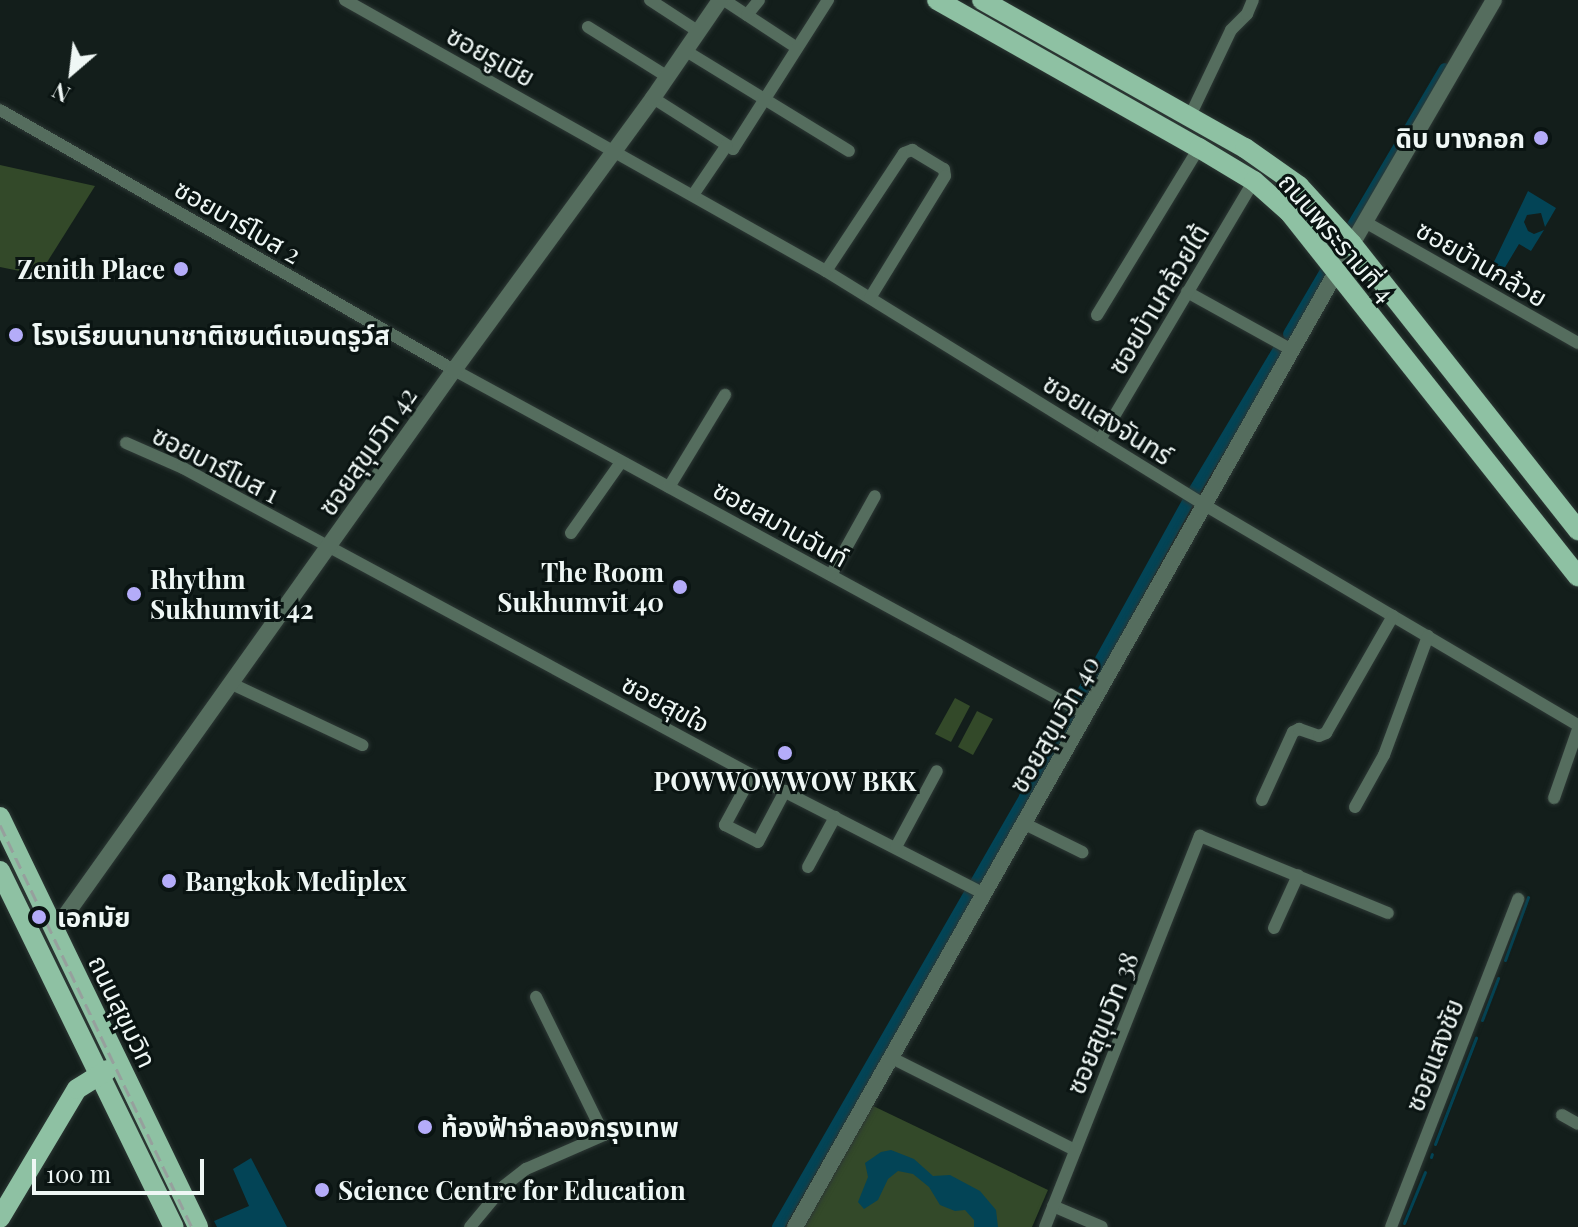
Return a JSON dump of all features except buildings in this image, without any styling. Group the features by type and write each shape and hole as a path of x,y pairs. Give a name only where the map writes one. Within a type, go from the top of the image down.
{"main road":[{"name":"ถนนพระรามที่ 4","path":"937,0 1254,181 1289,212 1578,576"},
{"name":"ถนนพระรามที่ 4","path":"982,0 1245,148 1299,186 1352,244 1578,530"},
{"name":"ถนนสุขุมวิท","path":"0,817 198,1227"},
{"name":"ถนนสุขุมวิท","path":"0,871 174,1227"},
{"path":"34,941 55,930"},
{"path":"0,1218 77,1089 98,1073 121,1066"}],"street":[{"name":"ซอยรูเบีย","path":"345,0 615,150"},
{"path":"650,0 699,32"},
{"name":"ซอยสุขุมวิท 42","path":"55,930 722,0"},
{"path":"722,0 797,48"},
{"path":"747,15 759,0"},
{"path":"653,98 733,149 828,0"},
{"path":"1190,116 1231,30 1247,14 1253,0"},
{"name":"ซอยสุขุมวิท 40","path":"795,1227 892,1058 977,889 1025,824 1084,714 1494,0"},
{"path":"588,27 668,77"},
{"path":"686,51 849,151"},
{"name":"ซอยบาร์โบส 2","path":"0,110 454,370"},
{"path":"693,195 727,145"},
{"path":"1097,315 1199,148"},
{"name":"ซอยแสงจันทร์","path":"615,150 826,271 1206,506 1578,727"},
{"path":"826,271 907,150 944,169 945,176 870,298"},
{"name":"ซอยบ้านกล้วยใต้","path":"1100,440 1254,181"},
{"name":"ซอยบ้านกล้วย","path":"1365,222 1578,343"},
{"path":"1187,292 1292,350"},
{"name":"ซอยสมานฉันท์","path":"454,370 1084,714"},
{"path":"669,487 725,395"},
{"name":"ซอยบาร์โบส 1","path":"126,443 183,468 327,549"},
{"path":"571,533 621,462"},
{"path":"831,575 875,496"},
{"name":"ซอยสุขใจ","path":"327,549 752,775 977,889"},
{"path":"1262,800 1293,732 1299,729 1319,736 1326,733 1393,616"},
{"path":"1355,807 1384,755 1428,636"},
{"path":"232,684 362,745"},
{"path":"1554,798 1578,727"},
{"path":"896,847 937,771"},
{"path":"752,775 725,825 758,842 785,791"},
{"path":"808,867 835,817"},
{"path":"1025,824 1082,852"},
{"name":"ซอยสุขุมวิท 38","path":"1045,1227 1200,836 1298,875"},
{"path":"1274,928 1298,875 1388,913"},
{"name":"ซอยแสงชัย","path":"1391,1227 1518,899"},
{"path":"470,1227 504,1186 526,1169 604,1135 536,997"},
{"path":"892,1058 1075,1150"},
{"path":"1562,1115 1578,1124"},
{"path":"1053,1206 1102,1227"}],"green space":[{"path":"0,165 95,186 39,275 0,267"},
{"path":"955,698 970,706 951,742 935,734"},
{"path":"977,711 993,719 973,755 958,747"},
{"path":"869,1104 1048,1190 1032,1227 800,1227"}],"water":[{"path":"1528,191 1556,208 1545,227 1541,213 1527,215 1524,222 1528,231 1534,234 1544,230 1531,251 1519,244 1501,274 1491,268"},
{"path":"891,1150 914,1159 933,1176 950,1175 980,1191 996,1210 998,1227 974,1227 974,1220 965,1210 955,1211 940,1205 929,1187 913,1174 898,1171 888,1179 878,1200 864,1209 858,1202 868,1177 865,1163 881,1152"},
{"path":"251,1158 287,1227 217,1227 214,1221 249,1206 233,1169"}],"waterway":[{"path":"1349,232 1445,69"},
{"path":"1289,334 1326,271"},
{"path":"778,1227 1025,797 1190,498 1281,346"},
{"path":"1505,960 1528,897"},
{"path":"1482,1020 1498,978"},
{"path":"1435,1144 1476,1038"},
{"path":"1404,1223 1425,1172"}],"railway":[{"path":"0,825 192,1227"}],"place":[{"name":"ดิบ บางกอก","path":"1541,138"},
{"name":"Zenith Place","path":"181,269"},
{"name":"โรงเรียนนานาชาติเซนต์แอนดรูว์ส","path":"16,335"},
{"name":"The Room Sukhumvit 40","path":"680,587"},
{"name":"Rhythm Sukhumvit 42","path":"134,594"},
{"name":"POWWOWWOW BKK","path":"785,753"},
{"name":"Bangkok Mediplex","path":"169,881"},
{"name":"เอกมัย","path":"39,917"},
{"name":"ท้องฟ้าจำลองกรุงเทพ","path":"425,1127"},
{"name":"Science Centre for Education","path":"322,1190"}]}
